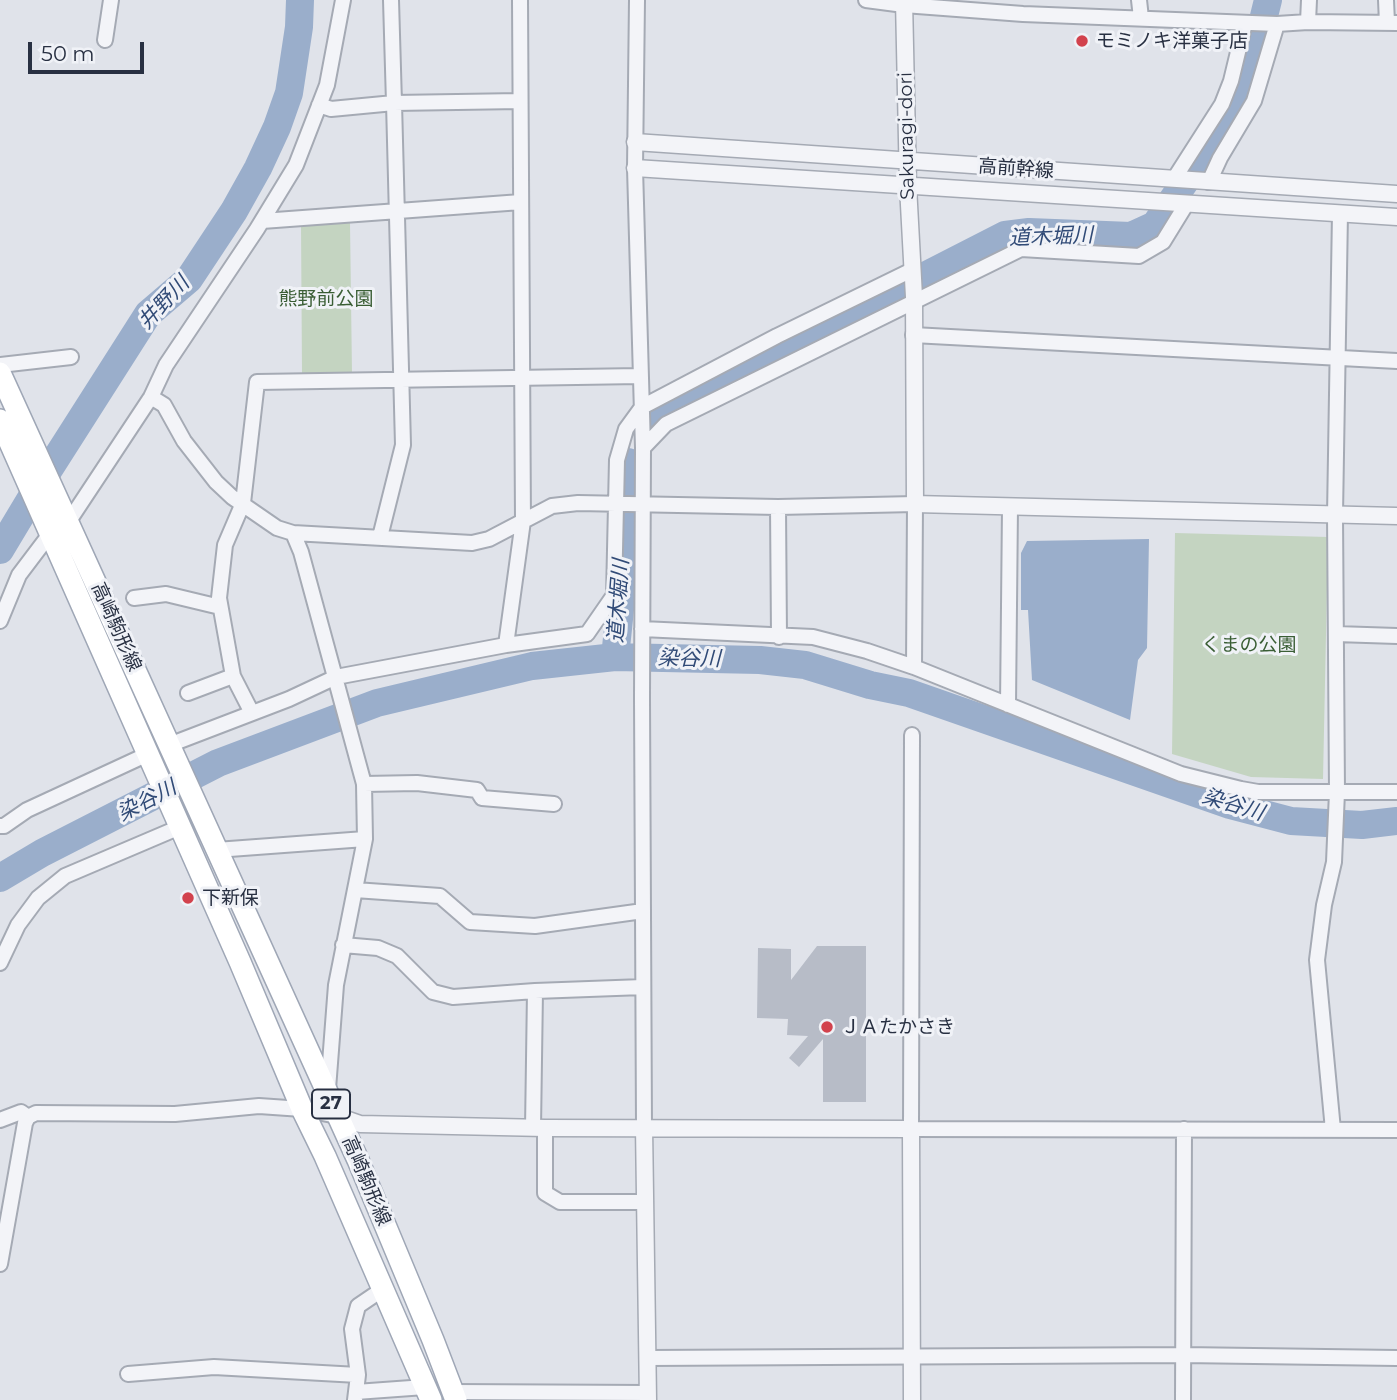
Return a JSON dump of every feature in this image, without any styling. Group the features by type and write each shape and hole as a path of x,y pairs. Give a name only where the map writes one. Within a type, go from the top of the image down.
{"main road":[{"name":"27","path":"0,373 64,513"},
{"name":"27","path":"0,420 48,530"},
{"name":"高崎駒形線","path":"64,513 337,1116 433,1340 454,1396"},
{"name":"高崎駒形線","path":"48,530 150,759"},
{"name":"27","path":"150,759 179,824"},
{"name":"高崎駒形線","path":"179,824 428,1393"}],"street":[{"path":"105,40 111,0"},
{"path":"64,513 151,397 166,365 296,165 327,85 343,0"},
{"path":"380,537 403,445 391,0"},
{"path":"506,645 523,521 520,0"},
{"path":"454,1396 648,1397 639,505 643,448 635,168 636,0"},
{"path":"866,0 1023,7 1141,18 1277,24 1392,23 1386,0"},
{"path":"1139,0 1141,18"},
{"path":"1308,22 1309,0"},
{"name":"Sakuragi-dori","path":"904,3 907,162 914,300"},
{"path":"1174,179 1222,104 1231,81 1245,23"},
{"path":"1209,182 1254,101 1277,24"},
{"path":"319,105 331,108 394,103 520,101"},
{"name":"高前幹線","path":"635,142 1397,194"},
{"name":"高前幹線","path":"635,168 1397,217"},
{"path":"262,221 521,202"},
{"path":"643,448 666,424 1021,248 1139,256 1163,242 1187,203"},
{"path":"1333,1130 1317,960 1334,856 1336,795 1336,358 1340,212"},
{"path":"170,747 337,681 506,645 587,634 614,595 617,460 626,429 642,407 765,342 913,271"},
{"path":"914,300 914,667"},
{"path":"913,335 1397,361"},
{"path":"0,365 71,357"},
{"path":"252,713 233,676 219,598 225,545 243,503 257,382 640,376"},
{"path":"151,397 164,405 184,441 216,482 232,497 277,528 293,533 472,543 489,539 552,506 618,504 778,507 915,504 1397,516"},
{"path":"778,507 779,637"},
{"path":"1008,705 1010,507"},
{"path":"0,621 19,575 48,530"},
{"path":"293,533 301,552 364,784 365,839 335,985 328,1096"},
{"path":"134,598 166,594 220,607"},
{"path":"642,633 708,631 813,637 914,667 1181,774 1258,792 1336,795 1397,792"},
{"path":"1336,634 1397,636"},
{"path":"188,693 233,676"},
{"path":"912,735 912,1400"},
{"path":"0,825 4,826 27,810 150,759"},
{"path":"364,784 417,783 477,790 482,798 554,804"},
{"path":"0,962 18,925 38,898 65,876 179,824"},
{"path":"216,850 365,839"},
{"path":"355,890 440,896 470,922 535,926 643,911"},
{"path":"343,945 379,948 397,956 433,992 453,997 643,987"},
{"path":"535,991 539,1128 545,1193 559,1202 645,1202"},
{"path":"0,1264 25,1123 28,1117 42,1112 175,1114 259,1106 302,1109 360,1124 539,1128 1397,1130"},
{"path":"0,1120 21,1112 28,1117"},
{"path":"1183,1400 1184,1129"},
{"path":"383,1289 358,1306 352,1329 358,1375 356,1396 428,1393"},
{"path":"648,1358 1183,1355 1397,1358"},
{"path":"128,1374 214,1367 358,1375"}],"green space":[{"name":"熊野前公園","path":"301,223 350,223 352,374 302,374"},
{"name":"くまの公園","path":"1175,533 1328,537 1323,779 1251,777 1172,754"}],"water":[{"path":"1149,539 1147,648 1138,660 1130,720 1032,680 1028,610 1021,610 1021,553 1027,541"}],"building":[{"name":"ＪＡたかさき","path":"817,946 866,946 866,1102 823,1102 823,1039 799,1067 789,1058 808,1036 787,1035 788,1019 757,1018 758,948 791,949 791,980"}],"waterway":[{"name":"井野川","path":"0,550 148,314 189,279 234,211 258,168 289,93 299,27 300,0"},
{"name":"道木堀川","path":"651,420 657,413 1005,235 1029,232 1131,236 1155,225 1234,111 1249,77 1268,0"},
{"name":"道木堀川","path":"615,657 621,600 628,462"},
{"name":"染谷川","path":"0,878 42,853 218,763 377,703 532,666 615,657 760,660 805,665 870,685 909,693 1230,805 1291,821 1362,825 1397,821"}],"place":[{"name":"モミノキ洋菓子店","path":"1082,41"},
{"name":"下新保","path":"188,898"},
{"name":"ＪＡたかさき","path":"827,1027"}]}
